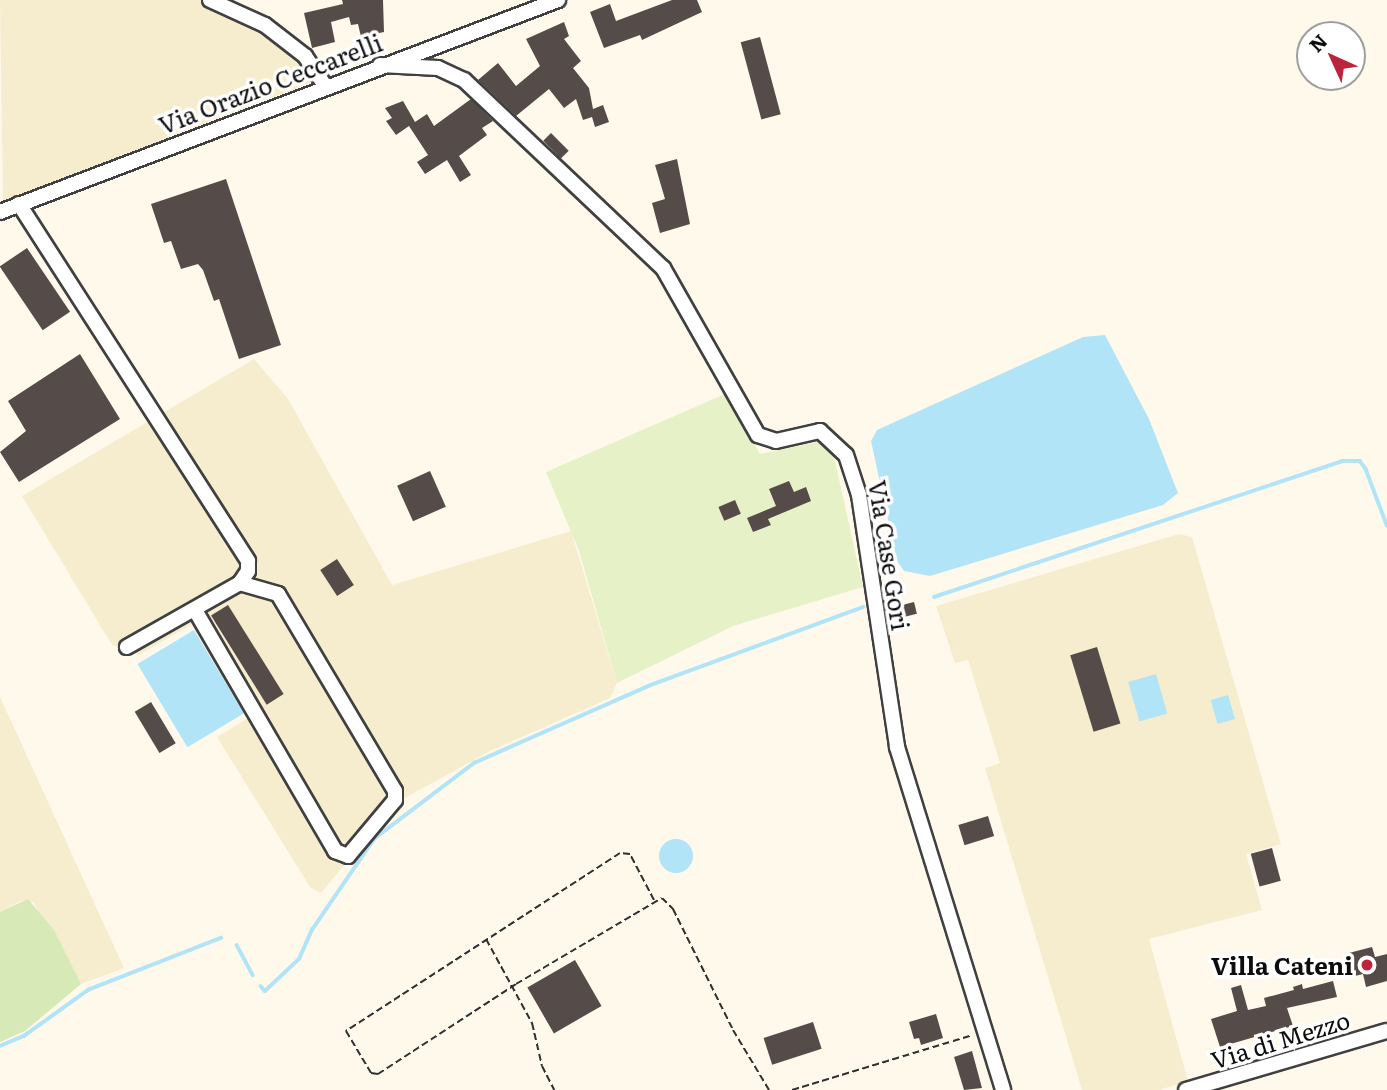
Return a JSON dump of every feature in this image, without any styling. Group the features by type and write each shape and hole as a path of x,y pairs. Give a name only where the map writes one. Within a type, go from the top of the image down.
{"street":[{"path":"209,0 265,25 305,56 326,86"},
{"name":"Via Orazio Ceccarelli","path":"0,212 380,65 558,0"},
{"name":"Via Case Gori","path":"380,65 438,68 464,80 663,268 758,435 776,441 821,431 846,454 859,495 897,747 1003,1090"},
{"path":"19,204 243,554 248,567 240,583 127,647"},
{"path":"195,610 335,851 348,856 395,800 395,791 278,594 240,583"},
{"name":"Via di Mezzo","path":"1186,1090 1387,1031"}],"path":[{"path":"654,900 630,854 624,852 485,938 346,1031 374,1076 513,986 654,900 667,900 733,1030 769,1090"},
{"path":"485,938 532,1023 542,1066 554,1090"},
{"path":"792,1090 985,1031"}],"shaded area":[{"path":"0,0 223,0 306,48 318,80 3,201"},
{"path":"254,359 288,399 392,585 571,531 617,683 610,698 490,751 396,803 321,893 310,887 217,737 250,717 196,622 139,655 112,645 22,496"},
{"path":"1179,534 1192,537 1281,844 1246,854 1262,910 1149,939 1188,1081 1159,1090 1082,1090 985,768 1000,763 968,660 955,663 936,606"},
{"path":"0,697 124,968 81,984 33,902 21,901 0,912"}],"green space":[{"path":"727,393 760,454 822,441 833,452 863,587 733,626 617,683 579,551 546,472"},
{"path":"28,899 54,930 81,984 25,1031 0,1042 0,912"}],"water":[{"path":"1105,335 1149,419 1178,493 1163,505 930,576 904,571 897,561 871,441 877,430 1083,337"},
{"path":"194,630 244,713 187,747 137,664"},
{"path":"1156,674 1167,713 1139,721 1128,682"},
{"path":"1228,695 1235,719 1218,724 1211,700"},
{"path":"676,839 688,844 693,856 688,868 676,873 664,868 659,856 664,844"}],"building":[{"path":"342,0 383,0 384,32 361,37 358,24 351,25 349,17 331,22 335,42 312,48 304,13 343,4"},
{"path":"672,0 697,0 702,12 642,40 640,35 604,48 590,12 610,4 616,21"},
{"path":"564,22 569,36 564,39 581,61 573,68 589,88 593,109 603,105 609,122 595,127 592,117 583,120 576,99 564,108 549,89 516,116 478,80 498,63 516,86 540,66 526,39"},
{"path":"760,37 781,114 761,119 741,42"},
{"path":"471,99 493,121 482,128 487,135 459,156 471,175 460,182 447,160 425,174 417,162 428,155 409,126 396,135 386,121 392,118 385,108 403,101 415,122 427,114 434,126"},
{"path":"551,133 569,151 561,158 543,141"},
{"path":"677,159 690,224 660,233 652,203 665,199 655,165"},
{"path":"226,179 281,345 239,359 219,299 214,301 203,270 198,264 181,269 171,241 164,243 151,204"},
{"path":"27,248 70,312 43,330 0,267"},
{"path":"80,354 120,419 19,482 0,452 26,431 8,401"},
{"path":"430,471 446,507 413,521 397,486"},
{"path":"789,481 794,492 806,487 811,501 768,519 771,525 753,532 747,518 776,506 769,489"},
{"path":"735,500 741,514 724,521 718,507"},
{"path":"337,559 354,585 337,596 320,570"},
{"path":"914,602 917,614 889,621 886,609"},
{"path":"228,605 284,694 267,705 211,616"},
{"path":"1097,647 1120,724 1094,732 1070,655"},
{"path":"151,702 176,743 159,753 135,712"},
{"path":"988,816 994,836 964,845 958,825"},
{"path":"1272,848 1281,881 1260,887 1251,854"},
{"name":"Villa Cateni","path":"1372,947 1375,957 1387,954 1387,981 1366,987 1363,974 1351,977 1345,954"},
{"path":"575,960 602,1006 554,1033 527,988"},
{"path":"1333,981 1337,997 1287,1008 1293,1026 1220,1047 1211,1019 1237,1011 1231,988 1241,985 1248,1010 1266,1006 1264,998 1294,990 1293,987 1302,984 1303,989"},
{"path":"936,1014 943,1038 921,1045 919,1038 914,1039 909,1022"},
{"path":"813,1022 822,1049 772,1065 764,1038"},
{"path":"972,1051 982,1088 964,1090 954,1057"}],"waterway":[{"path":"934,597 1342,461 1360,461 1366,469 1387,525"},
{"path":"261,986 265,991 299,959 312,930 374,839 474,763 651,685 863,607"},
{"path":"0,1046 24,1036 88,990 221,938"},
{"path":"237,945 253,975"}],"place":[{"name":"Villa Cateni","path":"1367,965"}]}
